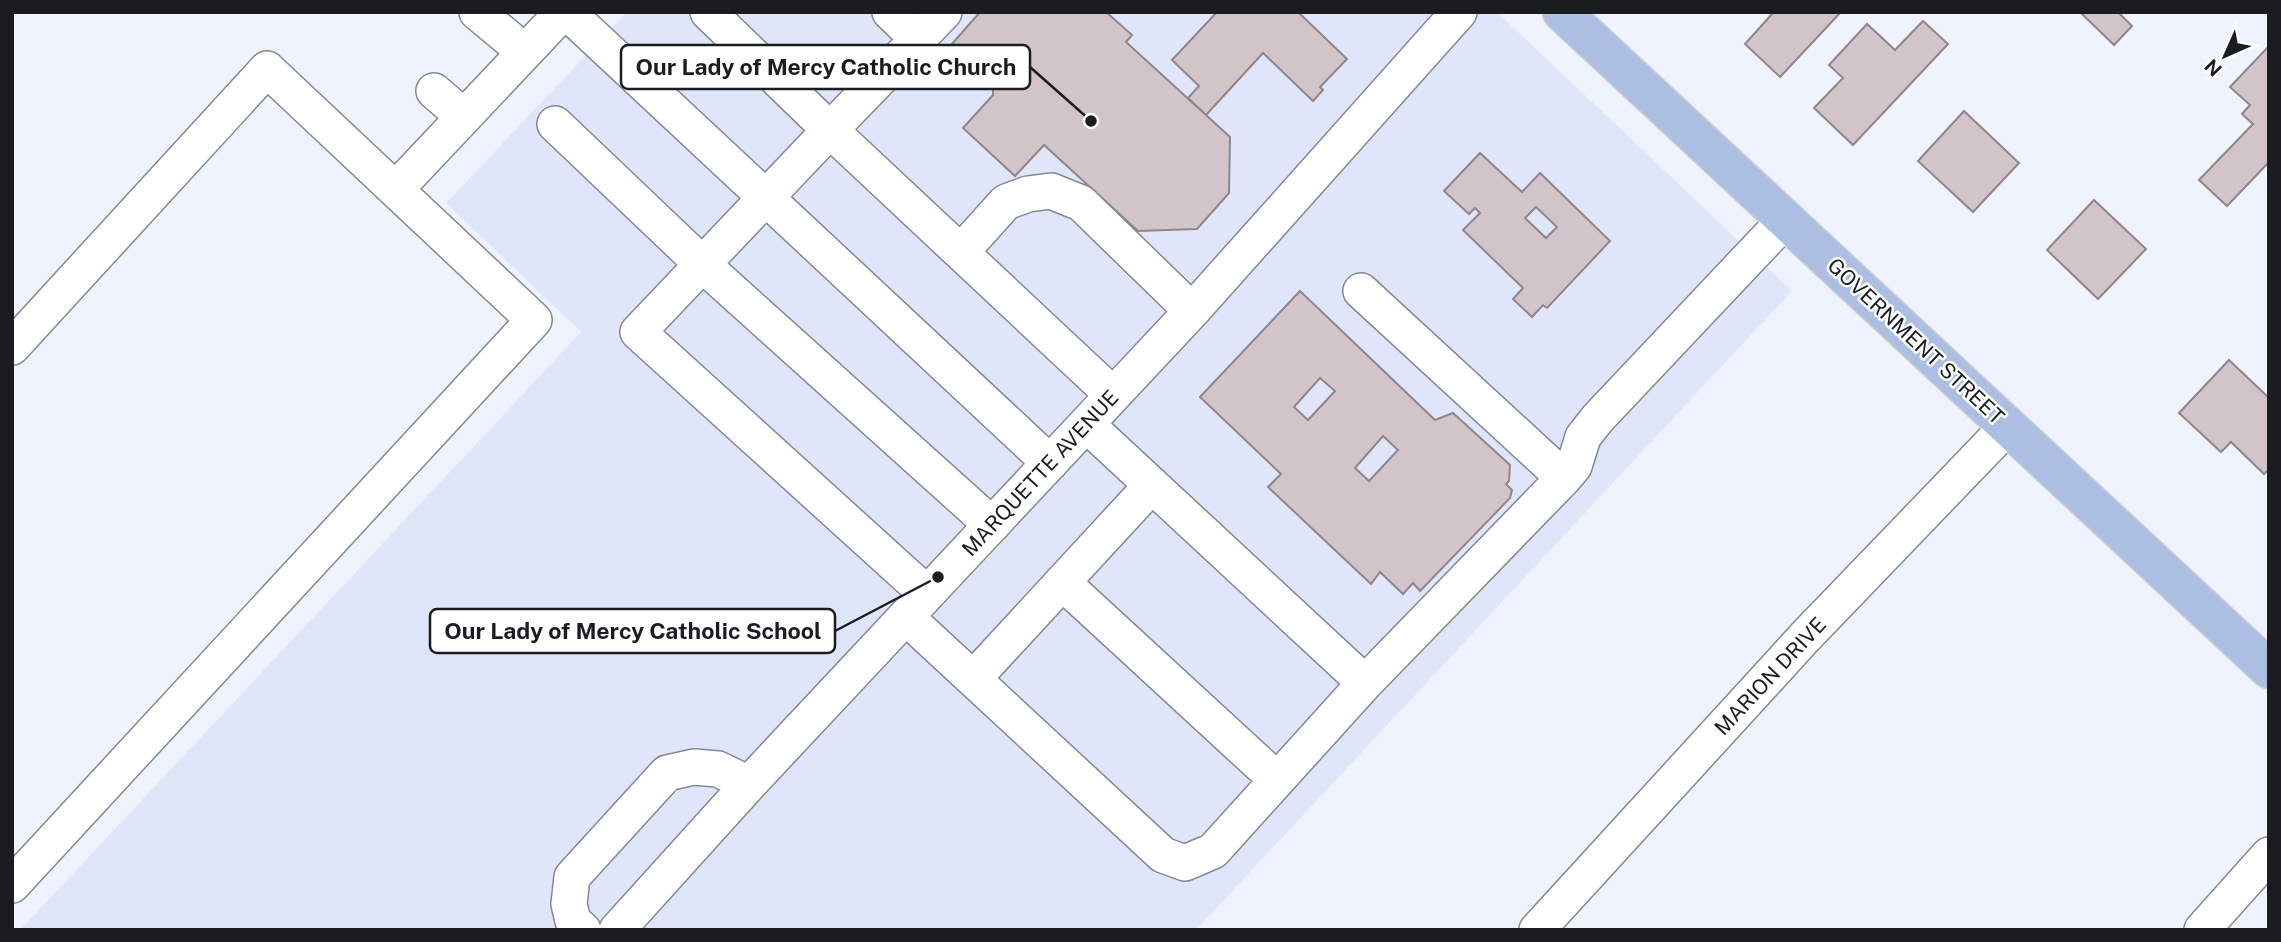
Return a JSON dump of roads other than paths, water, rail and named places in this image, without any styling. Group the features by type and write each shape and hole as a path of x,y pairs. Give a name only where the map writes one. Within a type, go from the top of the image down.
{"main road":[{"name":"GOVERNMENT STREET","path":"1562,12 2269,669"}],"street":[{"path":"477,12 525,52"},
{"path":"405,179 565,12 1050,463"},
{"path":"708,12 1113,395"},
{"path":"890,12 918,39"},
{"path":"944,12 638,332 916,605 973,679 1163,855 1185,863 1213,851 1365,683 1564,478 1574,466 1583,438 1598,418 1785,220"},
{"name":"MARQUETTE AVENUE","path":"617,930 749,784 1192,311 1459,12"},
{"path":"12,347 267,69 405,179 534,320 12,885"},
{"path":"433,90 464,117"},
{"path":"555,124 702,264 992,525"},
{"path":"961,252 1006,202 1028,194 1051,191 1081,203 1192,311"},
{"path":"1361,291 1564,478"},
{"path":"1086,424 1365,683"},
{"name":"MARION DRIVE","path":"1536,930 1805,637 2008,426"},
{"path":"973,679 1152,485"},
{"path":"1062,582 1277,780"},
{"path":"583,930 573,921 569,904 572,877 667,773 694,767 718,769 749,784"},
{"path":"2202,930 2269,855"}],"place":[{"name":"Our Lady of Mercy Catholic Church","path":"1091,121"},
{"name":"Our Lady of Mercy Catholic School","path":"938,577"}]}
